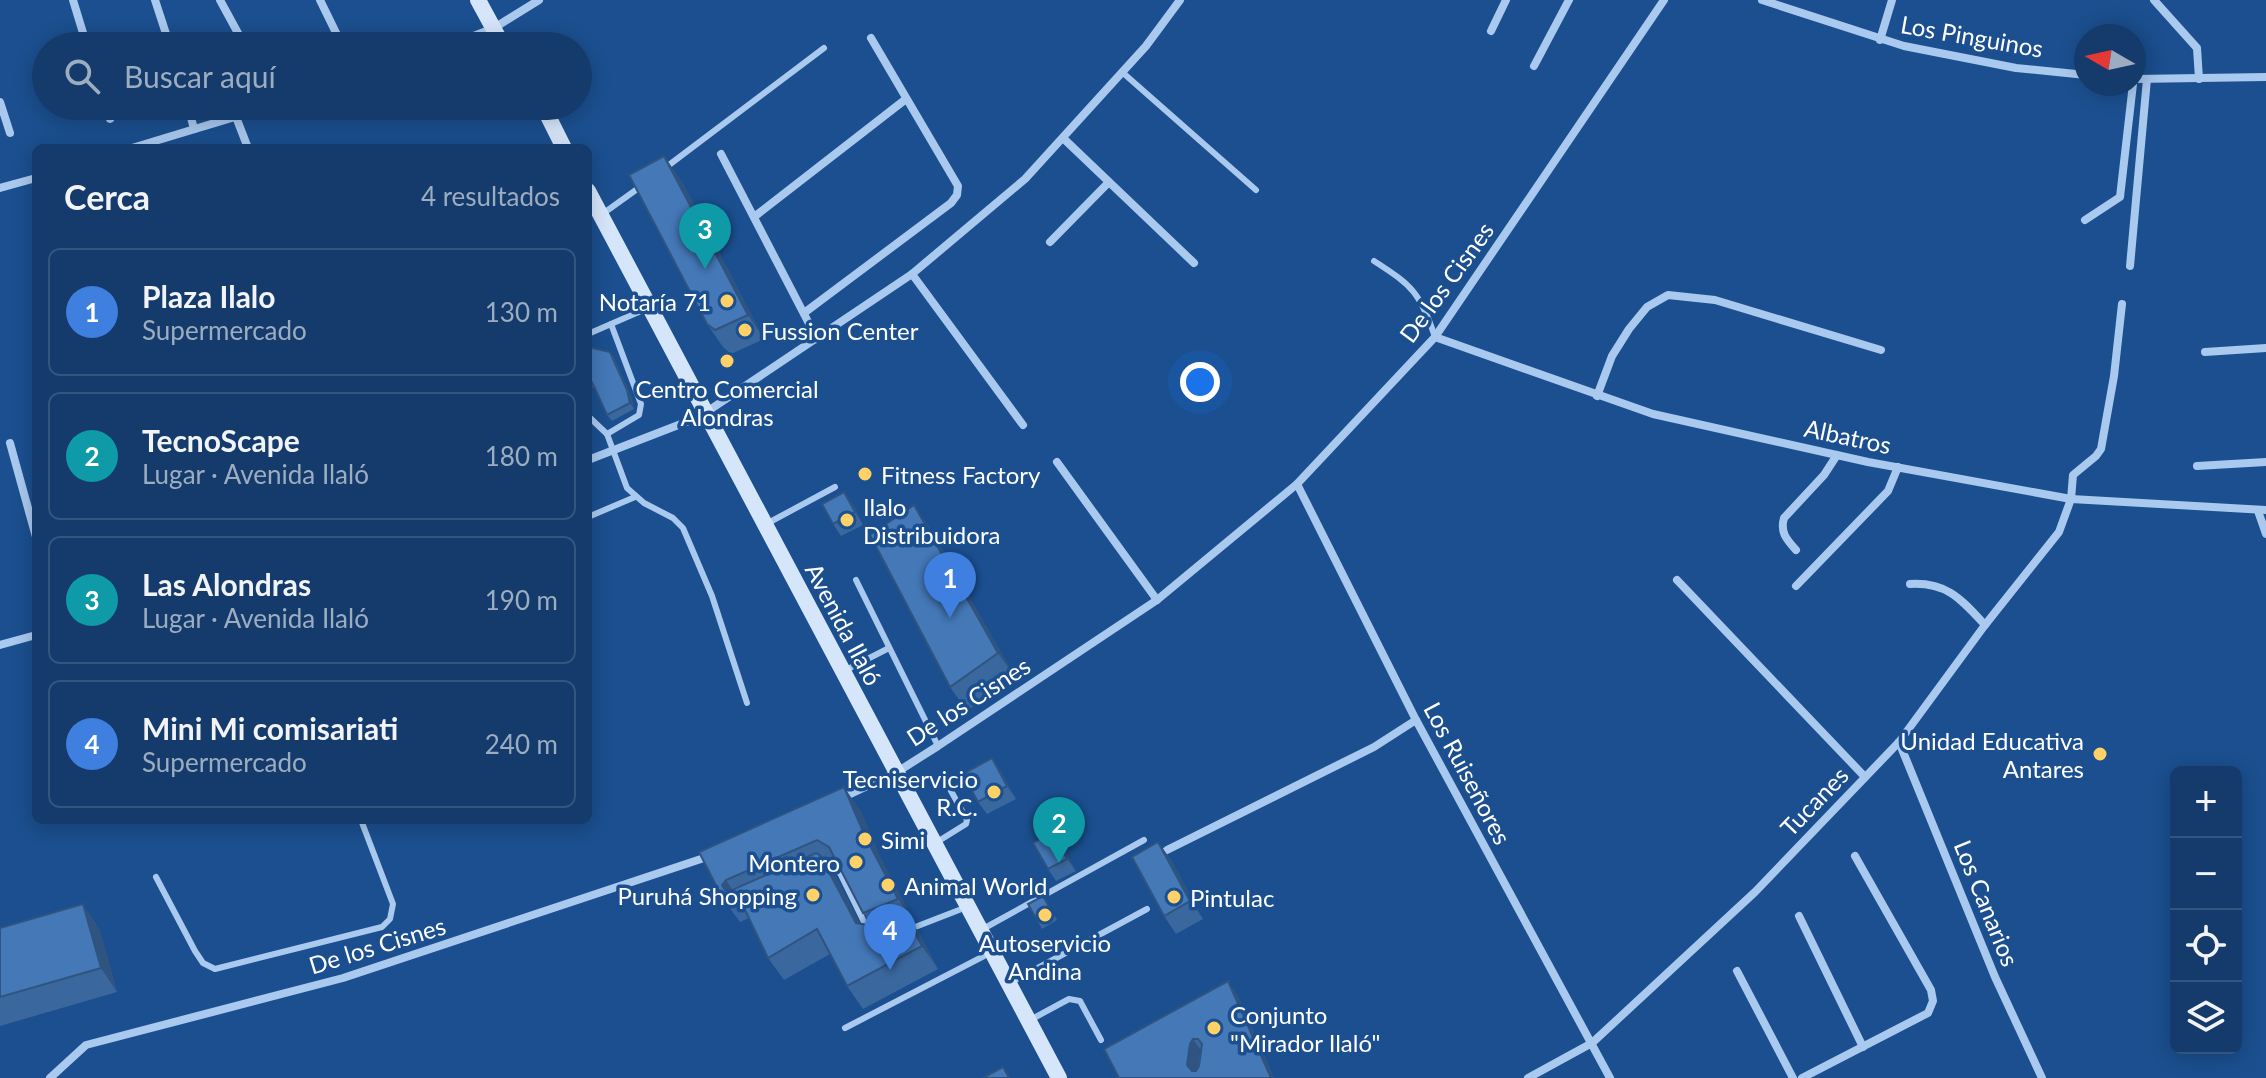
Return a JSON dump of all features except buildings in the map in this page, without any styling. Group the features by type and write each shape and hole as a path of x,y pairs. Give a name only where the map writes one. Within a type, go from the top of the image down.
{"main road":[{"path":"478,0 502,32"},
{"path":"488,0 499,32"},
{"path":"541,120 552,144"},
{"path":"550,120 562,144"},
{"name":"Avenida Ilaló","path":"595,213 641,311 703,414 843,672 959,910 1048,1078"},
{"name":"Avenida Ilaló","path":"595,213 892,774 934,844 1059,1078"}],"street":[{"path":"73,0 83,32"},
{"path":"155,0 165,32"},
{"path":"220,0 237,32"},
{"path":"320,0 336,32"},
{"path":"482,32 539,0"},
{"path":"592,458 703,414 912,274 1025,179 1146,46 1180,0"},
{"path":"1491,31 1506,0"},
{"path":"1534,66 1569,0"},
{"name":"De los Cisnes","path":"831,803 892,774 938,746 1157,600 1297,484 1435,337 1664,0"},
{"name":"Los Pinguinos","path":"1762,0 1880,40 2016,68 2074,74"},
{"path":"1880,40 1892,0"},
{"path":"2154,0 2197,48 2199,79"},
{"path":"804,313 951,203 957,195 958,186 871,38"},
{"path":"2130,266 2147,79 2266,77"},
{"path":"2085,220 2120,197 2132,96"},
{"path":"754,217 906,99"},
{"path":"0,102 10,133"},
{"path":"192,120 194,129"},
{"path":"145,144 226,120"},
{"path":"237,120 246,144"},
{"path":"1063,138 1194,263"},
{"path":"721,154 817,339"},
{"path":"0,188 32,179"},
{"path":"1050,242 1109,182"},
{"path":"912,274 1023,425"},
{"path":"1597,396 1612,356 1629,329 1647,307 1668,295 1715,300 1881,350"},
{"name":"Tucanes","path":"1528,1078 1592,1043 1755,892 1899,742 1985,625 2059,532 2071,499 2073,475 2101,449 2114,376 2122,304"},
{"name":"Albatros","path":"1435,337 1653,414 1837,455 2071,499 2262,510"},
{"path":"2205,352 2266,348"},
{"path":"10,443 32,523"},
{"path":"1796,550 1785,538 1782,527 1784,518 1824,475 1837,455"},
{"path":"1057,462 1157,600"},
{"path":"2197,466 2266,462"},
{"path":"1796,586 1888,491 1898,467"},
{"name":"Los Ruiseñores","path":"1297,484 1416,720 1610,1078"},
{"path":"2262,510 2266,534"},
{"path":"1677,580 1865,777"},
{"path":"1910,584 1932,583 1945,589 1985,625"},
{"path":"0,645 32,636"},
{"path":"1167,850 1374,747 1416,720"},
{"name":"Los Canarios","path":"1899,742 1995,977 2042,1078"},
{"name":"De los Cisnes","path":"50,1078 86,1045 343,978 716,854"},
{"path":"1802,1078 1928,1013 1933,1001 1931,990 1855,856"},
{"path":"1799,916 1863,1047"},
{"path":"1737,971 1793,1078"}],"lane":[{"path":"656,175 824,48"},
{"path":"1122,72 1256,190"},
{"path":"595,213 644,184"},
{"path":"1374,261 1417,293 1435,337"},
{"path":"592,332 641,311"},
{"path":"607,434 639,415 641,404 611,324"},
{"path":"592,420 607,434 627,488 635,497 673,518 683,528 712,596 747,703"},
{"path":"765,525 835,487"},
{"path":"592,515 635,497"},
{"path":"856,580 938,746"},
{"path":"843,672 889,648"},
{"path":"934,844 966,823 945,780"},
{"path":"156,877 203,963 215,969 382,927 390,919 393,904 363,824"},
{"path":"981,930 1144,840"},
{"path":"814,877 832,869 840,873 873,939"},
{"path":"1010,983 1147,909"},
{"path":"908,930 959,910"},
{"path":"845,1028 984,956"},
{"path":"1028,1021 1076,999 1101,1040"}],"place":[{"name":"Las Alondras","path":"705,269"},
{"name":"Notaría 71","path":"727,301"},
{"name":"Fussion Center","path":"745,330"},
{"name":"Centro Comercial Alondras","path":"727,361"},
{"name":"Fitness Factory","path":"865,474"},
{"name":"Ilalo Distribuidora","path":"847,520"},
{"name":"Plaza Ilalo","path":"950,618"},
{"name":"Unidad Educativa Antares","path":"2100,754"},
{"name":"Tecniservicio R.C.","path":"994,792"},
{"name":"Simi","path":"865,839"},
{"name":"Montero","path":"856,862"},
{"name":"TecnoScape","path":"1059,863"},
{"name":"Animal World","path":"888,885"},
{"name":"Puruhá Shopping","path":"813,895"},
{"name":"Pintulac","path":"1174,897"},
{"name":"Autoservicio Andina","path":"1045,915"},
{"name":"Mini Mi comisariati","path":"890,970"},
{"name":"Conjunto \"Mirador Ilaló\"","path":"1214,1028"}]}
